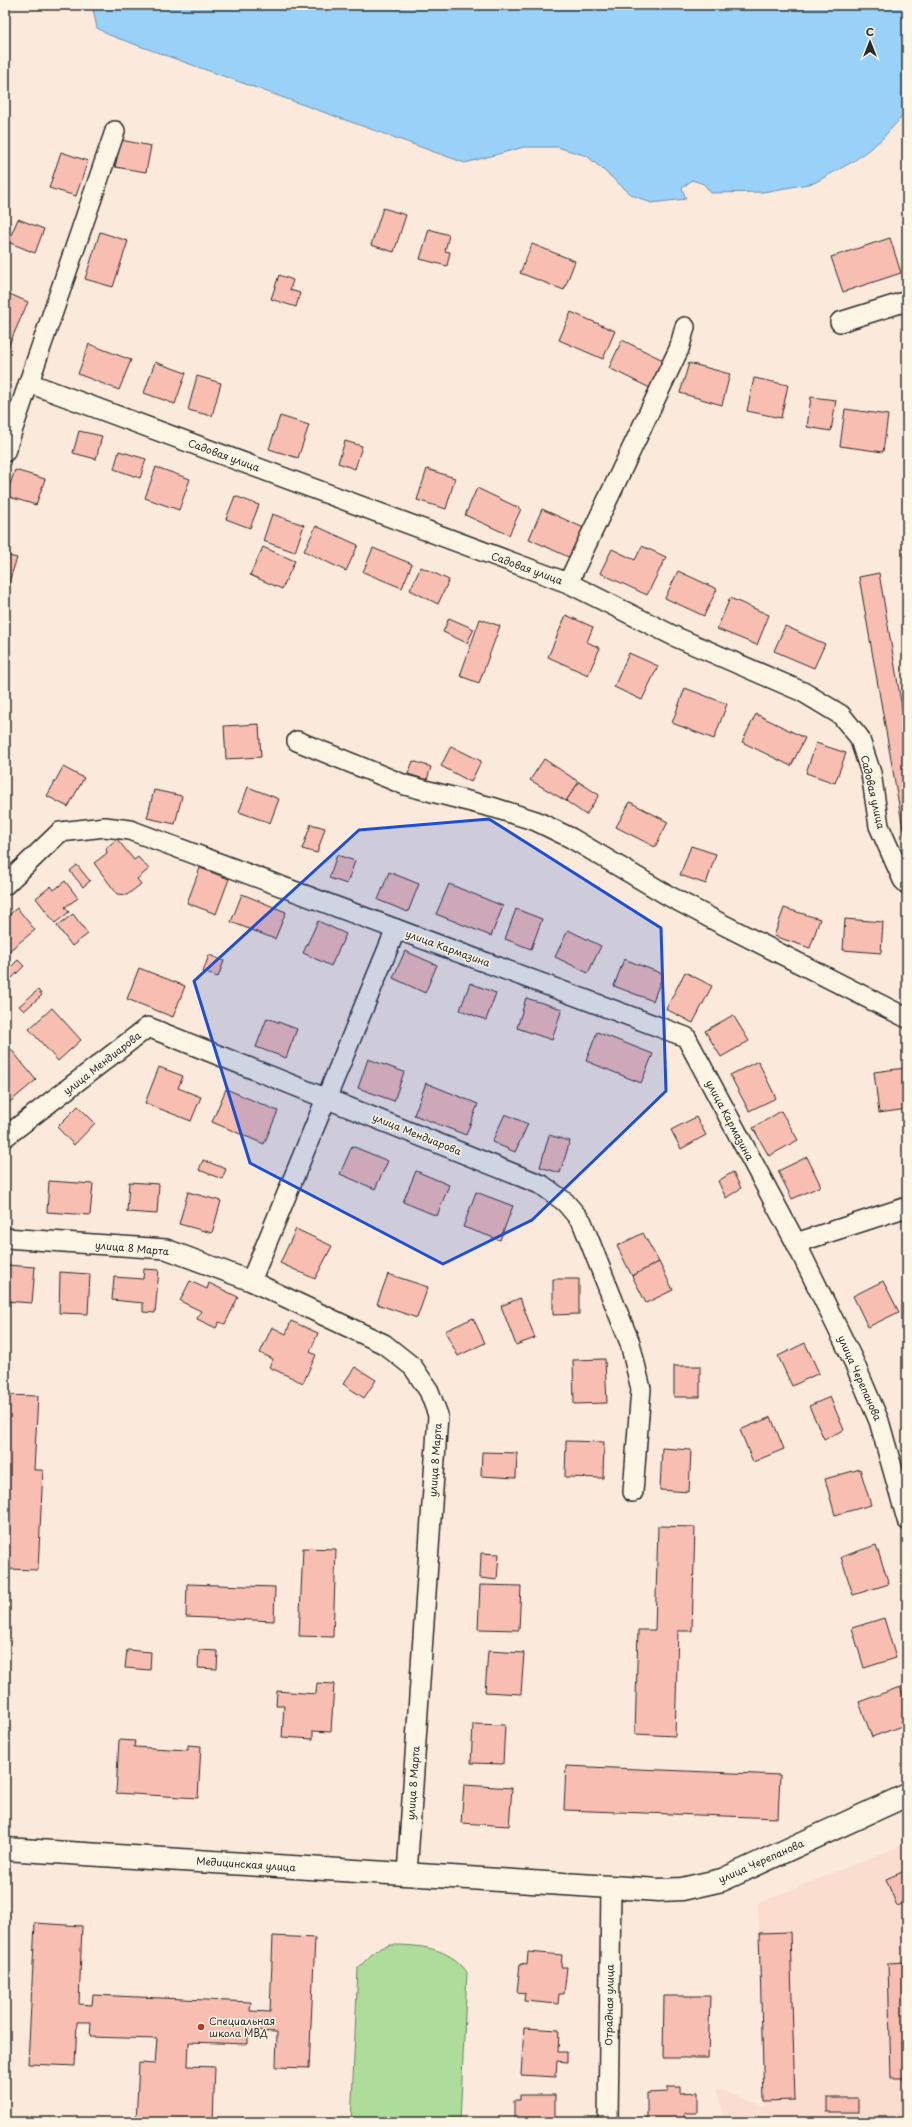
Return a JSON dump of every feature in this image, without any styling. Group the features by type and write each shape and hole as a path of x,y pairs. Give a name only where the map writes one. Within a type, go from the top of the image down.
{"main road":[{"name":"улица Черепанова","path":"486,1879 659,1890 682,1889 722,1880 907,1795"},
{"name":"Медицинская улица","path":"5,1849 486,1879"}],"street":[{"path":"5,452 115,131"},
{"path":"840,322 907,301"},
{"path":"568,583 679,349 685,327"},
{"name":"Садовая улица","path":"29,383 568,583 676,637 803,692 841,715 859,737 871,772 879,826 907,884"},
{"path":"297,741 405,785 495,808 536,821 571,838 668,896 907,1018"},
{"name":"улица Кармазина","path":"5,885 60,832 105,827 130,830 686,1037 796,1243"},
{"path":"251,1280 396,929"},
{"name":"улица Мендиарова","path":"5,1137 148,1027 542,1184 566,1202 582,1222 630,1343 641,1390 633,1492"},
{"path":"796,1243 907,1207"},
{"name":"улица 8 Марта","path":"5,1238 166,1249 251,1280 384,1344 413,1367 429,1391 438,1415 407,1874"},
{"name":"улица Черепанова","path":"796,1243 853,1360 879,1421 907,1520"},
{"name":"Отрадная улица","path":"608,2122 611,1887"}],"highlighted area":[{"path":"489,819 661,928 666,1091 532,1220 443,1264 250,1163 194,981 359,830"}],"shaded area":[{"path":"907,1843 907,2122 726,2122 716,2088 764,2106 758,1903"}],"green space":[{"path":"390,1945 422,1947 442,1952 460,1964 467,1972 460,2122 351,2122 358,1968 376,1950"}],"water":[{"path":"92,5 907,5 907,111 881,140 854,161 814,183 763,192 711,193 704,184 692,180 682,188 686,199 651,203 632,195 587,156 557,147 524,147 465,163 109,35 97,28"}],"building":[{"path":"121,140 151,146 146,172 115,167"},
{"path":"61,152 88,161 76,196 49,188"},
{"path":"383,208 406,215 394,252 371,245"},
{"path":"18,219 44,229 35,253 8,242"},
{"path":"429,229 449,235 445,251 450,252 447,266 420,259"},
{"path":"100,232 128,241 113,287 85,279"},
{"path":"890,238 901,273 843,292 831,257"},
{"path":"532,244 575,261 564,290 520,273"},
{"path":"279,275 293,280 290,290 300,293 296,307 271,299"},
{"path":"5,292 28,302 7,349 5,348"},
{"path":"571,312 615,331 603,359 559,340"},
{"path":"622,340 663,360 650,388 609,368"},
{"path":"89,344 131,360 119,390 78,374"},
{"path":"155,362 186,373 175,404 144,393"},
{"path":"689,363 730,374 722,405 680,393"},
{"path":"197,376 221,383 212,416 188,410"},
{"path":"754,378 788,385 781,418 747,411"},
{"path":"811,397 836,400 831,431 807,427"},
{"path":"845,409 888,415 883,452 840,446"},
{"path":"280,416 309,425 298,458 269,449"},
{"path":"79,431 102,436 96,459 73,453"},
{"path":"345,441 362,446 355,469 338,463"},
{"path":"119,451 146,459 140,478 114,469"},
{"path":"156,467 190,479 179,510 145,498"},
{"path":"427,469 455,478 446,509 417,500"},
{"path":"15,470 45,479 36,505 6,496"},
{"path":"477,488 521,509 509,535 465,515"},
{"path":"235,496 259,505 250,528 226,519"},
{"path":"542,509 586,529 573,559 529,539"},
{"path":"272,514 304,525 295,552 263,541"},
{"path":"316,526 358,545 346,571 304,551"},
{"path":"642,546 666,557 647,595 600,573 612,549 635,560"},
{"path":"263,547 295,561 282,589 250,575"},
{"path":"373,548 412,564 402,588 363,572"},
{"path":"907,552 907,576 903,553"},
{"path":"5,555 17,558 5,594"},
{"path":"421,567 449,580 438,604 410,590"},
{"path":"678,571 717,589 704,616 665,598"},
{"path":"879,573 907,737 907,851 859,577"},
{"path":"730,598 769,615 757,645 717,629"},
{"path":"566,615 593,627 587,642 600,648 588,675 548,657"},
{"path":"449,618 474,629 467,643 443,632"},
{"path":"480,619 500,626 479,683 460,676"},
{"path":"785,626 825,644 814,668 774,651"},
{"path":"629,653 658,666 642,700 614,687"},
{"path":"685,688 727,704 714,739 672,723"},
{"path":"756,714 805,738 791,766 742,742"},
{"path":"259,724 261,757 226,759 224,726"},
{"path":"816,743 846,753 835,783 806,773"},
{"path":"451,746 481,761 471,782 441,766"},
{"path":"544,759 579,782 566,801 530,780"},
{"path":"413,761 431,767 427,780 408,774"},
{"path":"63,767 84,778 68,807 47,796"},
{"path":"579,782 599,795 586,815 566,801"},
{"path":"248,787 279,799 270,823 239,812"},
{"path":"154,790 182,796 175,824 147,818"},
{"path":"630,802 668,822 655,847 616,827"},
{"path":"311,824 325,828 317,853 302,849"},
{"path":"117,839 134,860 138,857 149,869 137,879 141,884 127,895 117,894 94,863 107,853 106,848"},
{"path":"691,846 716,854 706,884 680,875"},
{"path":"337,855 355,861 347,884 329,878"},
{"path":"77,865 90,881 83,887 70,871"},
{"path":"200,868 229,879 216,914 187,903"},
{"path":"389,872 419,884 408,912 378,900"},
{"path":"65,881 78,898 65,907 69,912 55,923 36,898 51,886 54,890"},
{"path":"449,884 503,906 491,936 436,914"},
{"path":"242,894 286,912 275,939 231,922"},
{"path":"17,908 35,930 5,954 5,918"},
{"path":"784,908 820,919 810,948 774,936"},
{"path":"516,909 542,919 531,949 505,939"},
{"path":"73,914 88,934 72,946 57,926"},
{"path":"845,919 883,922 881,953 843,950"},
{"path":"318,921 346,934 331,966 303,953"},
{"path":"568,930 601,946 588,973 555,957"},
{"path":"405,951 437,965 425,993 393,978"},
{"path":"209,955 224,961 218,977 203,972"},
{"path":"624,959 663,974 653,1001 614,986"},
{"path":"18,960 24,966 10,980 5,973"},
{"path":"139,968 185,986 173,1017 127,999"},
{"path":"685,972 712,986 693,1023 666,1009"},
{"path":"470,983 496,993 486,1020 460,1010"},
{"path":"38,990 42,995 24,1011 19,1006"},
{"path":"526,998 562,1009 552,1040 517,1028"},
{"path":"52,1008 81,1040 58,1061 29,1029"},
{"path":"733,1015 749,1041 721,1057 705,1031"},
{"path":"267,1018 297,1029 286,1058 256,1047"},
{"path":"597,1032 653,1054 641,1083 586,1061"},
{"path":"10,1048 36,1080 5,1106 5,1052"},
{"path":"368,1059 404,1072 394,1101 358,1088"},
{"path":"758,1061 776,1098 749,1111 730,1075"},
{"path":"904,1061 907,1061 907,1109 879,1113 874,1072 905,1068"},
{"path":"159,1067 183,1076 178,1088 201,1097 191,1121 145,1103"},
{"path":"426,1083 478,1104 466,1135 414,1115"},
{"path":"226,1089 278,1111 264,1144 212,1122"},
{"path":"78,1106 95,1123 74,1145 57,1127"},
{"path":"781,1111 798,1140 769,1156 753,1128"},
{"path":"505,1114 528,1124 515,1152 492,1142"},
{"path":"696,1117 706,1135 681,1149 671,1130"},
{"path":"549,1135 570,1141 560,1173 540,1167"},
{"path":"352,1146 388,1161 375,1189 340,1174"},
{"path":"807,1157 821,1186 792,1199 778,1171"},
{"path":"203,1160 226,1169 222,1179 199,1170"},
{"path":"416,1171 449,1185 437,1216 403,1202"},
{"path":"733,1172 741,1188 726,1198 718,1181"},
{"path":"49,1181 93,1184 90,1215 47,1212"},
{"path":"129,1182 159,1184 157,1214 127,1212"},
{"path":"188,1192 221,1201 212,1233 179,1224"},
{"path":"476,1192 513,1206 500,1240 463,1227"},
{"path":"296,1229 332,1246 315,1279 280,1263"},
{"path":"643,1233 659,1262 632,1276 617,1246"},
{"path":"659,1262 673,1290 646,1303 632,1276"},
{"path":"6,1265 35,1267 32,1303 5,1301"},
{"path":"144,1269 159,1270 155,1313 143,1312 143,1303 112,1300 114,1277 143,1279"},
{"path":"60,1272 90,1274 88,1314 59,1313"},
{"path":"388,1274 428,1287 417,1318 377,1304"},
{"path":"553,1279 579,1279 579,1314 553,1315"},
{"path":"190,1281 207,1289 209,1283 238,1297 225,1324 219,1322 216,1328 197,1319 201,1311 180,1301"},
{"path":"883,1281 899,1312 868,1327 853,1296"},
{"path":"520,1298 535,1338 516,1345 501,1306"},
{"path":"473,1318 485,1343 458,1356 445,1331"},
{"path":"291,1321 318,1333 310,1352 316,1355 303,1383 269,1367 273,1359 260,1353 272,1327 286,1334"},
{"path":"805,1343 819,1373 792,1386 778,1356"},
{"path":"605,1359 607,1403 574,1404 573,1360"},
{"path":"674,1366 700,1366 700,1397 674,1397"},
{"path":"355,1367 376,1380 364,1398 343,1384"},
{"path":"5,1395 38,1396 34,1470 43,1470 38,1570 5,1569"},
{"path":"830,1397 844,1430 824,1439 809,1406"},
{"path":"771,1417 784,1449 753,1462 740,1430"},
{"path":"566,1441 604,1442 603,1478 565,1477"},
{"path":"662,1448 691,1450 689,1492 660,1490"},
{"path":"482,1452 517,1453 516,1478 481,1476"},
{"path":"860,1469 871,1505 835,1515 825,1479"},
{"path":"658,1526 695,1527 692,1631 678,1631 675,1736 635,1734 638,1630 655,1630"},
{"path":"876,1545 889,1584 853,1595 841,1557"},
{"path":"303,1548 336,1549 333,1637 299,1636"},
{"path":"481,1553 499,1554 497,1580 480,1578"},
{"path":"187,1584 275,1587 274,1621 186,1617"},
{"path":"480,1585 521,1586 519,1630 478,1629"},
{"path":"884,1618 896,1658 864,1668 852,1628"},
{"path":"127,1650 151,1652 150,1670 125,1668"},
{"path":"199,1650 218,1651 217,1669 198,1668"},
{"path":"488,1651 524,1653 521,1694 485,1692"},
{"path":"317,1683 334,1684 331,1732 313,1731 313,1739 282,1737 284,1706 276,1706 277,1691 316,1694"},
{"path":"900,1687 907,1705 907,1724 872,1737 859,1702"},
{"path":"473,1724 505,1725 503,1764 471,1763"},
{"path":"119,1740 135,1741 134,1747 188,1750 188,1745 201,1746 198,1798 116,1793"},
{"path":"566,1766 780,1775 778,1818 564,1810"},
{"path":"464,1785 512,1788 509,1826 461,1823"},
{"path":"907,1870 907,1902 897,1906 886,1879"},
{"name":"Специальная школа МВД","path":"35,1923 82,1926 79,2004 92,2005 93,1995 251,2002 250,2011 270,2012 273,1936 315,1938 309,2068 276,2067 277,2032 248,2031 248,2044 189,2042 188,2066 215,2067 213,2122 136,2122 139,2063 155,2064 157,2039 90,2037 91,2022 77,2022 75,2066 28,2064"},
{"path":"790,1932 795,2100 764,2101 759,1933"},
{"path":"528,1952 562,1955 561,1967 567,1967 564,1994 559,1994 558,2004 524,2001 525,1993 517,1992 520,1964 527,1965"},
{"path":"907,1962 907,2078 891,2078 888,1963"},
{"path":"664,1996 710,1996 708,2058 663,2058"},
{"path":"524,2028 559,2030 558,2052 567,2052 567,2062 557,2061 556,2077 521,2075"},
{"path":"668,2087 681,2087 681,2093 698,2092 698,2113 684,2113 684,2121 689,2122 647,2122 647,2093 668,2092"},
{"path":"520,2095 555,2095 555,2122 514,2122 514,2100 520,2100"},
{"path":"827,2098 858,2098 858,2112 827,2112"}],"place":[{"name":"Специальная школа МВД","path":"201,2027"}]}
